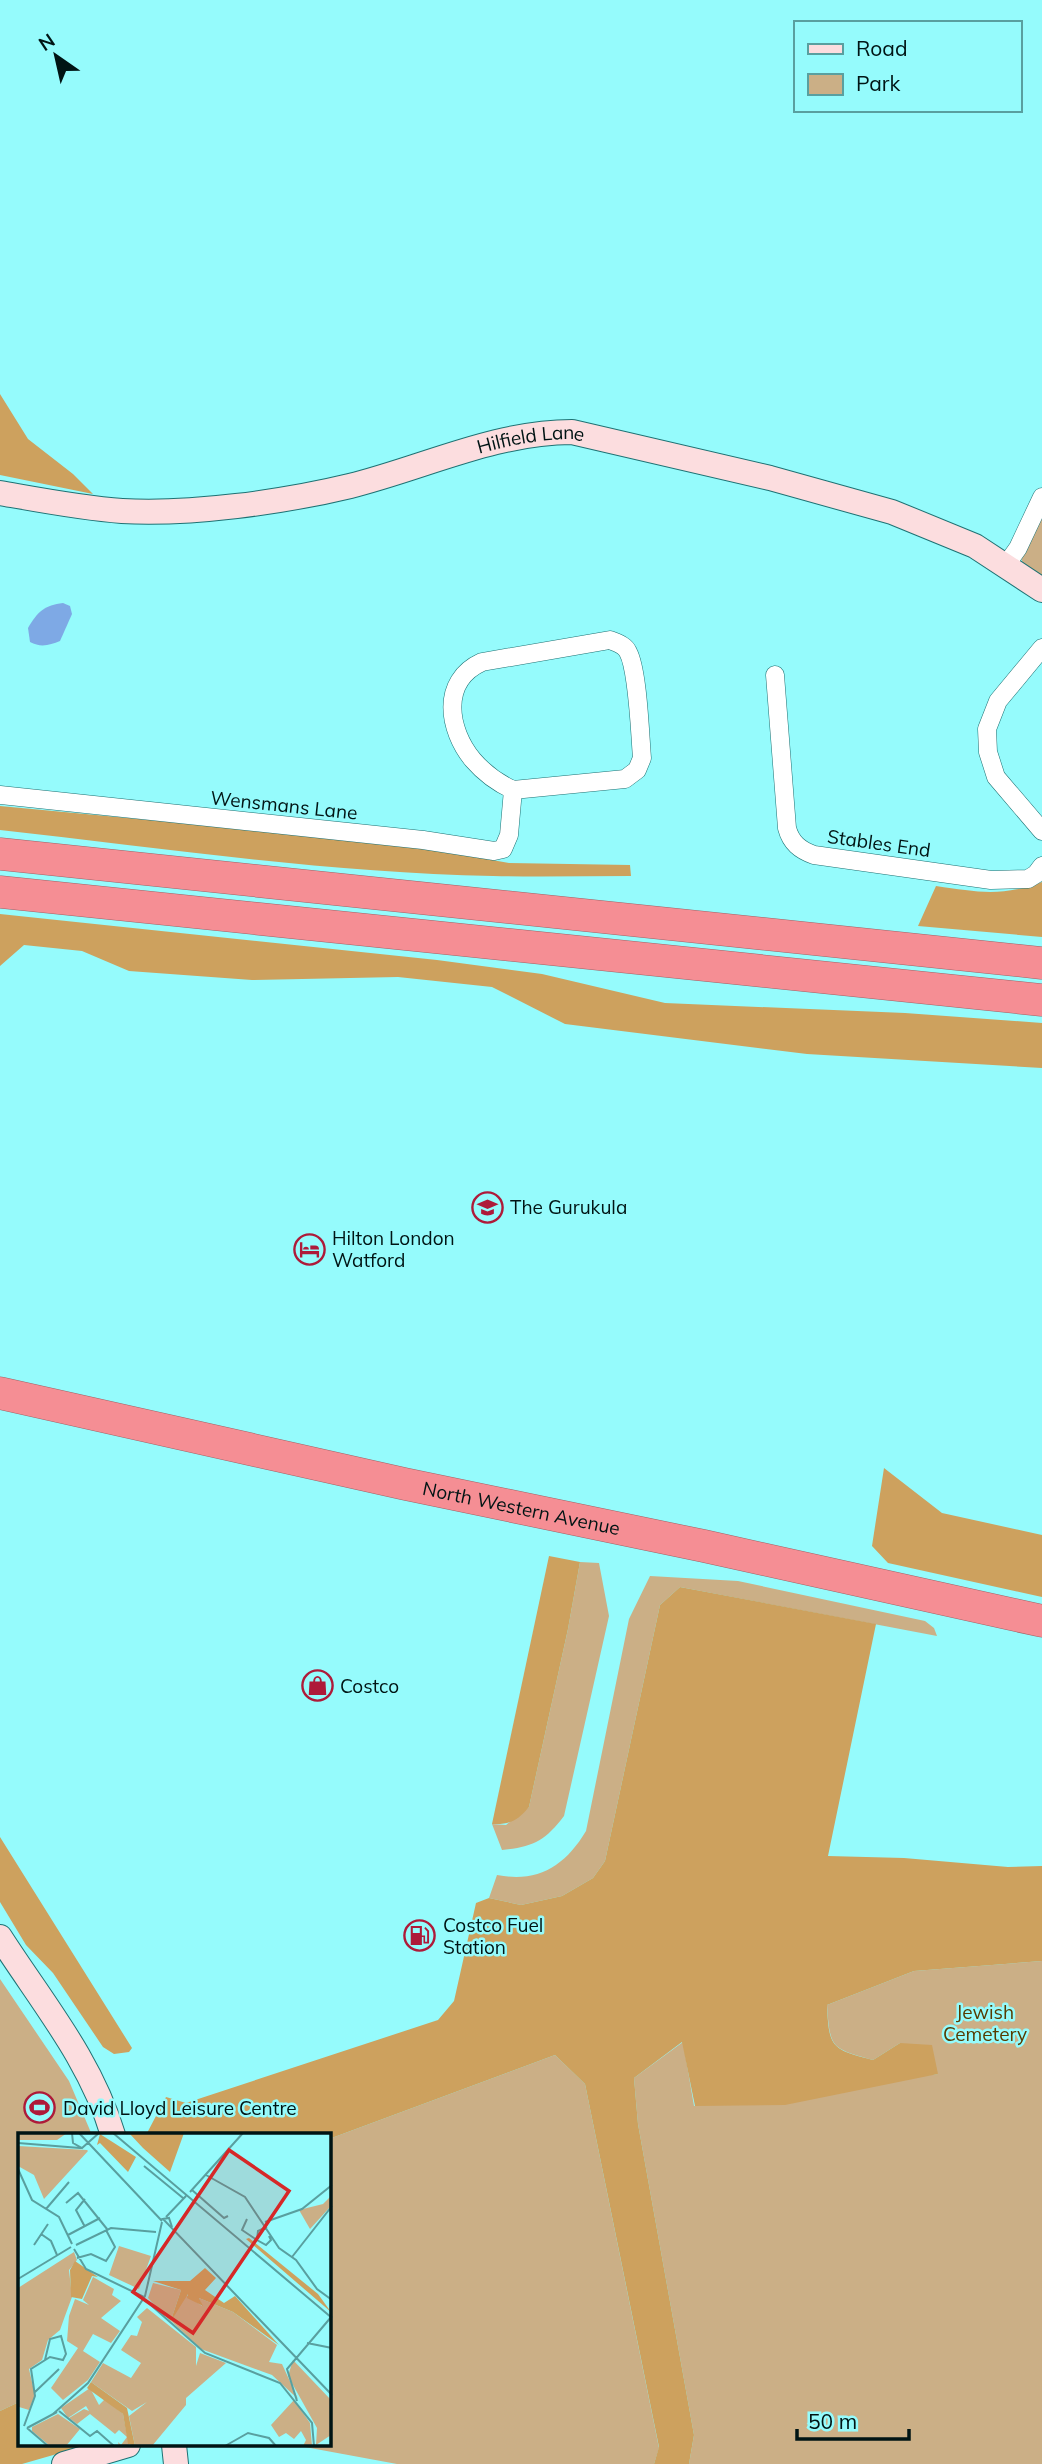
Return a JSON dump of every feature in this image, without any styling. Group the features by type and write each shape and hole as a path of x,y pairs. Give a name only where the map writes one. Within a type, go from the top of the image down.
{"highway":[{"path":"0,854 1042,963"},
{"path":"0,892 1042,1000"},
{"name":"North Western Avenue","path":"0,1393 418,1487 704,1546 1042,1621"}],"street":[{"name":"Hilfield Lane","path":"0,493 122,511 164,511 219,506 290,498 349,486 509,438 546,432 572,432 757,475 892,512 975,546 1042,590"},
{"path":"1006,565 1018,548 1042,497"},
{"path":"610,640 623,646 628,651 634,669 641,765 625,779 513,790 498,783 472,760 459,738 452,697 458,681 466,671 482,662 598,641 610,640"},
{"path":"1042,648 998,701 987,729 988,752 996,777 1042,831"},
{"name":"Stables End","path":"775,675 787,828 789,836 800,849 814,855 991,880 1028,879 1042,866"},
{"name":"Wensmans Lane","path":"0,796 423,840 494,851 503,849 509,835 513,790"},
{"path":"0,1937 72,2044 98,2094 112,2133"},
{"path":"64,2464 125,2446"},
{"path":"174,2446 176,2464 189,2464"}],"green space":[{"path":"1042,512 1042,581 1025,569 1021,558"},
{"path":"580,1562 599,1563 609,1616 564,1816 538,1841 502,1850 492,1824 506,1825 529,1807"},
{"path":"650,1576 738,1581 925,1621 934,1628 937,1636 680,1587 660,1605 605,1861 593,1878 562,1896 521,1905 489,1898 497,1875 525,1876 549,1869 569,1854 586,1831 629,1619"},
{"name":"Jewish Cemetery","path":"1042,1961 1042,2464 689,2464 694,2435 638,2124 634,2078 683,2042 694,2106 938,2074 900,2043 873,2060 841,2049 832,2039 827,2005 914,1971"},
{"name":"David Lloyd Leisure Centre","path":"0,1979 69,2081 91,2133 18,2133 18,2402 0,2411"},
{"path":"555,2055 585,2084 659,2448 654,2464 397,2464 299,2446 331,2446 331,2138"}],"shaded area":[{"path":"0,394 28,439 73,474 93,494 0,475"},
{"path":"0,806 396,843 509,863 630,865 631,876 431,874 246,859 0,830"},
{"path":"1042,882 1042,937 918,926 936,886 1002,891"},
{"path":"0,914 437,960 542,974 665,1003 905,1013 1042,1023 1042,1068 807,1054 565,1024 492,987 398,977 252,980 129,971 82,951 24,945 0,966"},
{"path":"884,1468 942,1513 1042,1535 1042,1597 888,1563 872,1546"},
{"path":"549,1556 580,1562 568,1629 529,1807 513,1821 492,1824"},
{"path":"680,1587 876,1624 828,1856 904,1858 1008,1867 1042,1866 1042,1961 914,1971 827,2005 831,2038 841,2049 873,2060 900,2043 932,2045 938,2074 785,2105 695,2106 682,2042 634,2078 638,2124 694,2435 689,2464 654,2464 659,2447 585,2084 555,2055 331,2138 331,2133 147,2133 166,2097 186,2103 438,2020 454,2001 476,1903 489,1898 521,1905 562,1896 593,1878 605,1861 660,1605"},
{"path":"0,1837 132,2048 129,2052 114,2054 103,2047 53,1973 26,1945 0,1902"},
{"path":"18,2402 18,2446 85,2446 22,2464 0,2464 0,2411"}],"water":[{"path":"63,603 70,606 72,614 60,641 49,645 30,642 28,628 35,618 42,610"}],"place":[{"name":"The Gurukula","path":"487,1207"},
{"name":"Hilton London Watford","path":"309,1249"},
{"name":"Costco","path":"317,1686"},
{"name":"Costco Fuel Station","path":"420,1936"},
{"name":"David Lloyd Leisure Centre","path":"40,2108"}]}
